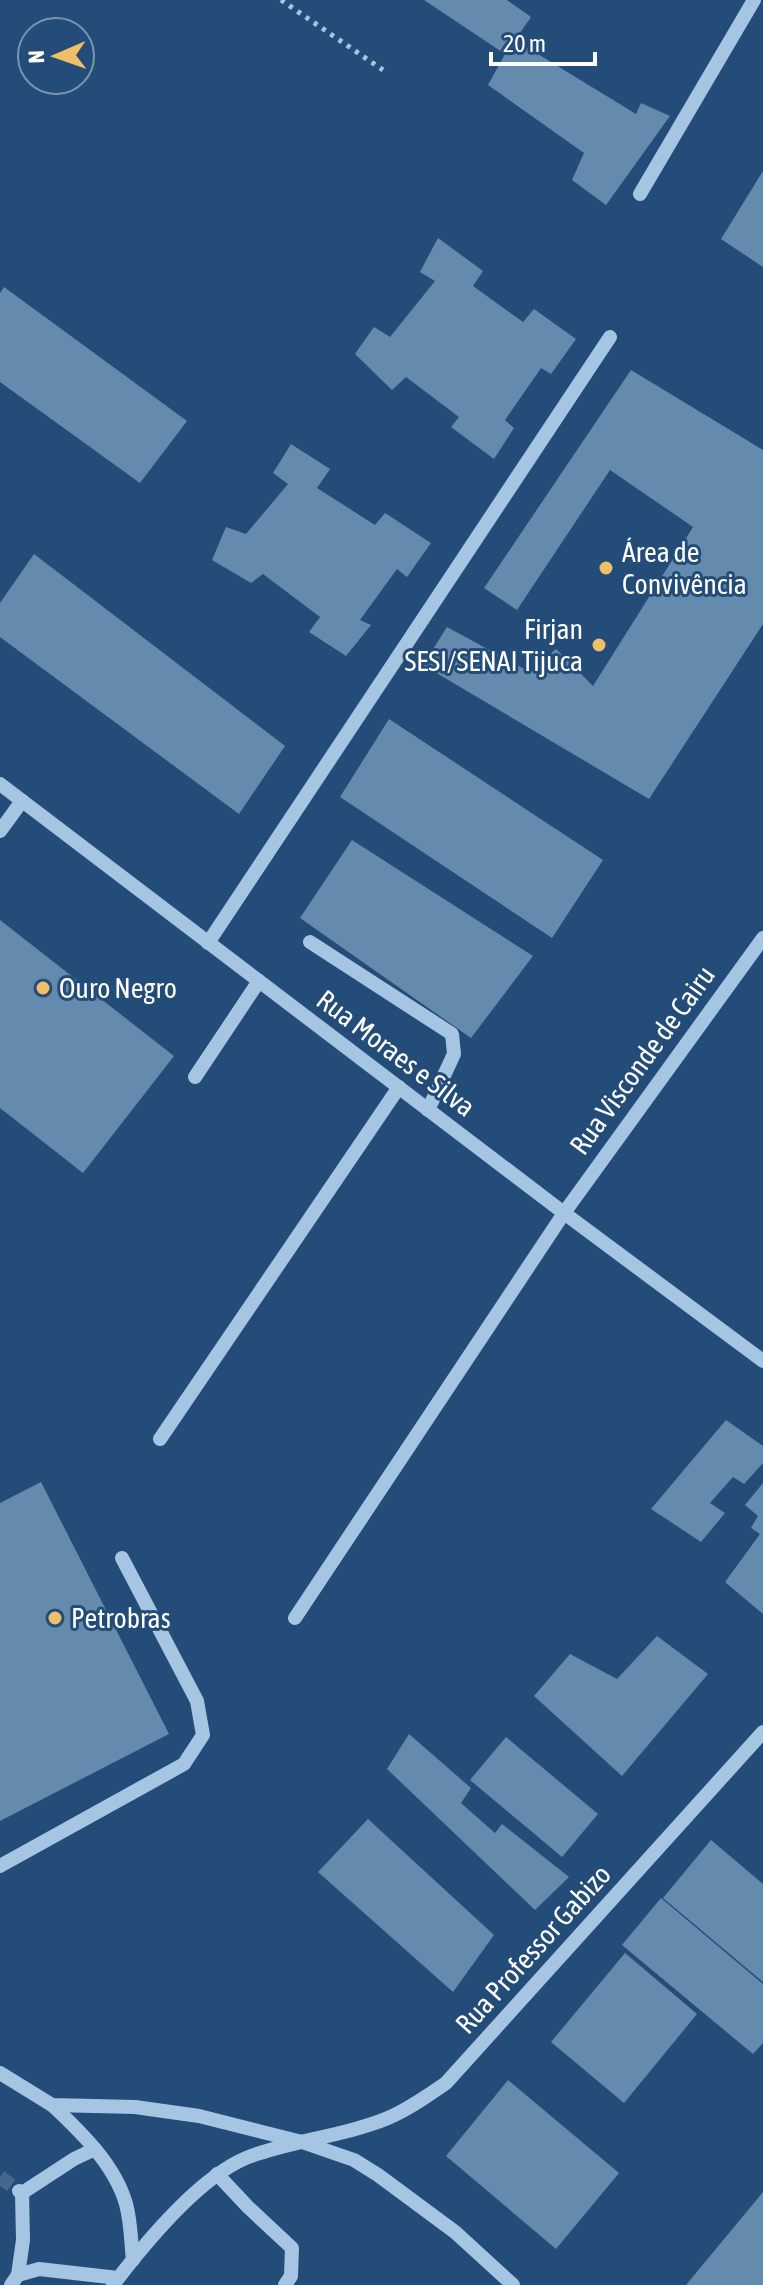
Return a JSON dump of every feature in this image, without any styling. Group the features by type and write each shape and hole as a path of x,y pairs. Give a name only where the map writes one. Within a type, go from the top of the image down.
{"street":[{"path":"640,194 754,0"},
{"path":"208,943 610,337"},
{"name":"Rua Moraes e Silva","path":"0,784 763,1361"},
{"path":"0,831 22,801"},
{"name":"Rua Visconde de Cairu","path":"295,1618 564,1213 763,938"},
{"path":"310,942 452,1034 454,1054 428,1110"},
{"path":"195,1077 259,981"},
{"path":"160,1439 399,1087"},
{"path":"0,1866 184,1764 203,1735 197,1701 122,1558"},
{"name":"Rua Professor Gabizo","path":"115,2281 190,2197 217,2174 249,2156 386,2118 419,2102 446,2083 763,1732"},
{"path":"0,2073 52,2105 95,2149 120,2187 127,2206 133,2260"},
{"path":"52,2105 135,2107 199,2116 302,2142 354,2160 455,2232 513,2285"},
{"path":"15,2280 23,2240 20,2192 95,2149"},
{"path":"217,2174 292,2248 291,2276 285,2285"},
{"path":"15,2280 39,2269 115,2281"}],"path":[{"path":"281,0 383,70"}],"building":[{"path":"424,0 507,0 531,17 515,40 636,114 641,103 670,116 606,205 572,180 584,153 488,85 505,54"},
{"path":"763,171 763,267 721,239"},
{"path":"438,238 483,271 473,286 523,322 534,309 576,339 551,374 541,368 505,420 514,428 494,459 451,427 459,417 406,377 392,390 355,354 374,327 390,337 435,281 420,272"},
{"path":"4,287 187,421 140,483 0,382 0,293"},
{"path":"631,370 763,450 763,624 649,799 423,665 447,627 530,672 556,649 593,686 693,527 610,470 517,610 484,588"},
{"path":"291,444 330,469 317,488 375,525 385,513 431,543 407,577 397,569 360,620 371,625 346,656 309,632 320,617 263,574 251,583 212,560 226,527 246,534 288,484 273,473"},
{"path":"34,554 285,746 239,814 0,637 0,603"},
{"path":"389,719 603,860 552,938 340,797"},
{"path":"352,840 533,956 471,1038 300,918"},
{"name":"Ouro Negro","path":"0,920 174,1056 83,1173 0,1108"},
{"path":"726,1420 763,1446 763,1463 744,1484 733,1477 710,1503 725,1513 701,1542 651,1509"},
{"name":"Petrobras","path":"41,1482 169,1734 0,1821 0,1503"},
{"path":"763,1483 763,1614 725,1582 760,1534 751,1528 758,1516 745,1505"},
{"path":"657,1636 708,1674 622,1776 534,1696 570,1654 617,1679"},
{"path":"409,1734 471,1788 461,1803 495,1833 502,1824 569,1877 535,1910 387,1769"},
{"path":"506,1737 598,1814 562,1857 470,1780"},
{"path":"368,1819 494,1935 453,1992 318,1872"},
{"path":"711,1840 763,1884 763,1982 663,1898"},
{"path":"661,1898 763,1984 763,2043 753,2054 622,1945"},
{"path":"625,1953 697,2014 624,2103 551,2042"},
{"path":"508,2080 619,2173 556,2249 446,2156"},
{"path":"763,2192 763,2285 686,2285"}],"tunnel":[{"path":"0,2177 19,2191"}],"place":[{"name":"Área de Convivência","path":"606,568"},
{"name":"Firjan SESI/SENAI Tijuca","path":"599,645"},
{"name":"Ouro Negro","path":"43,988"},
{"name":"Petrobras","path":"55,1618"}]}
